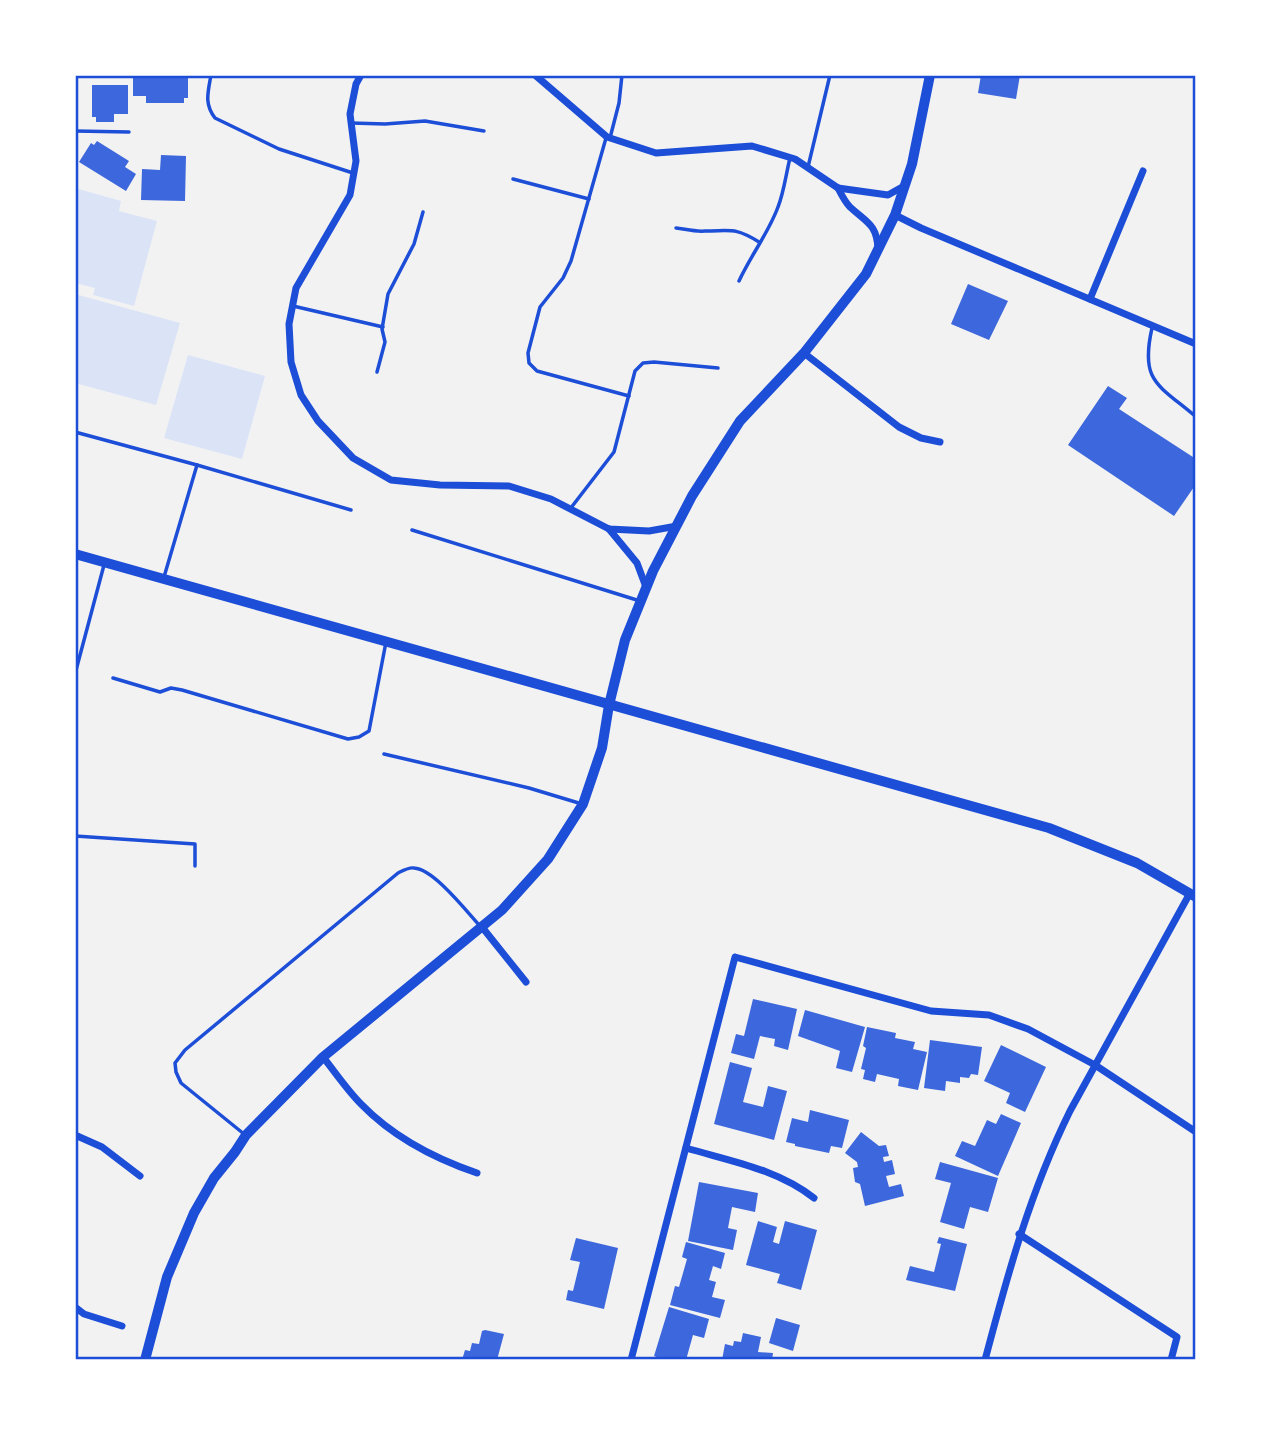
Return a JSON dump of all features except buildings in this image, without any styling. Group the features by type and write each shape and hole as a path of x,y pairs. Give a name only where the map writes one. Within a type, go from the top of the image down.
{"street":[{"path":"361,75 356,84 350,114 356,161 350,195 296,288 289,324 291,362 301,394 318,421 352,458 391,480 440,485 509,486 551,499 610,529 649,531 677,526"},
{"path":"535,75 609,137 656,153 752,146 790,158 808,167 838,188 848,206 872,226 877,237 878,252"},
{"path":"145,1360 167,1277 194,1213 214,1178 236,1152 246,1135 323,1057 482,927 548,859 583,804 601,748 625,640 639,601 698,486 740,421 804,353 866,274 895,215 905,186 920,129 930,75"},
{"path":"1090,299 1143,171"},
{"path":"838,188 888,195 905,186"},
{"path":"895,215 1196,344"},
{"path":"804,353 900,428 920,438 940,442"},
{"path":"610,529 637,563 646,587"},
{"path":"75,554 1049,828 1137,863 1193,895 1095,1065 1052,1148 1020,1234 985,1360"},
{"path":"482,927 526,982"},
{"path":"631,1360 735,957 931,1011 1000,1018 1052,1041 1095,1065 1196,1132"},
{"path":"323,1057 359,1102 379,1121 424,1151 477,1173"},
{"path":"75,1135 102,1147 140,1176"},
{"path":"685,1148 778,1175 814,1198"},
{"path":"1020,1234 1177,1337 1171,1360"},
{"path":"75,1307 84,1314 122,1326"}],"lane":[{"path":"211,75 207,100 208,109 215,118 279,149 354,173"},
{"path":"622,75 619,103 571,261 563,278 540,307 528,354 529,363 537,371 629,396"},
{"path":"808,167 829,76 821,75"},
{"path":"351,123 425,121 484,131"},
{"path":"75,131 130,132"},
{"path":"739,281 779,205 790,158"},
{"path":"513,178 589,199"},
{"path":"377,372 385,342 383,327 388,294 414,244 423,212"},
{"path":"676,228 704,232 728,229 745,233 759,242"},
{"path":"293,306 383,327"},
{"path":"1153,326 1147,366 1157,384 1195,416"},
{"path":"570,509 614,452 635,371 643,363 718,368"},
{"path":"75,432 351,510"},
{"path":"164,579 197,465"},
{"path":"412,530 639,601"},
{"path":"75,674 104,563"},
{"path":"113,678 160,692 171,688 182,690 348,739 369,731 387,641"},
{"path":"384,754 529,788 583,804"},
{"path":"75,836 195,844 195,866"},
{"path":"246,1135 181,1083 175,1063 185,1050 406,869 414,867 430,874 482,927"}],"shaded area":[{"path":"75,188 121,201 119,211 157,221 134,306 93,295 95,288 75,283"},
{"path":"75,294 180,323 156,405 75,383"},
{"path":"188,355 265,376 242,459 164,438"}]}
